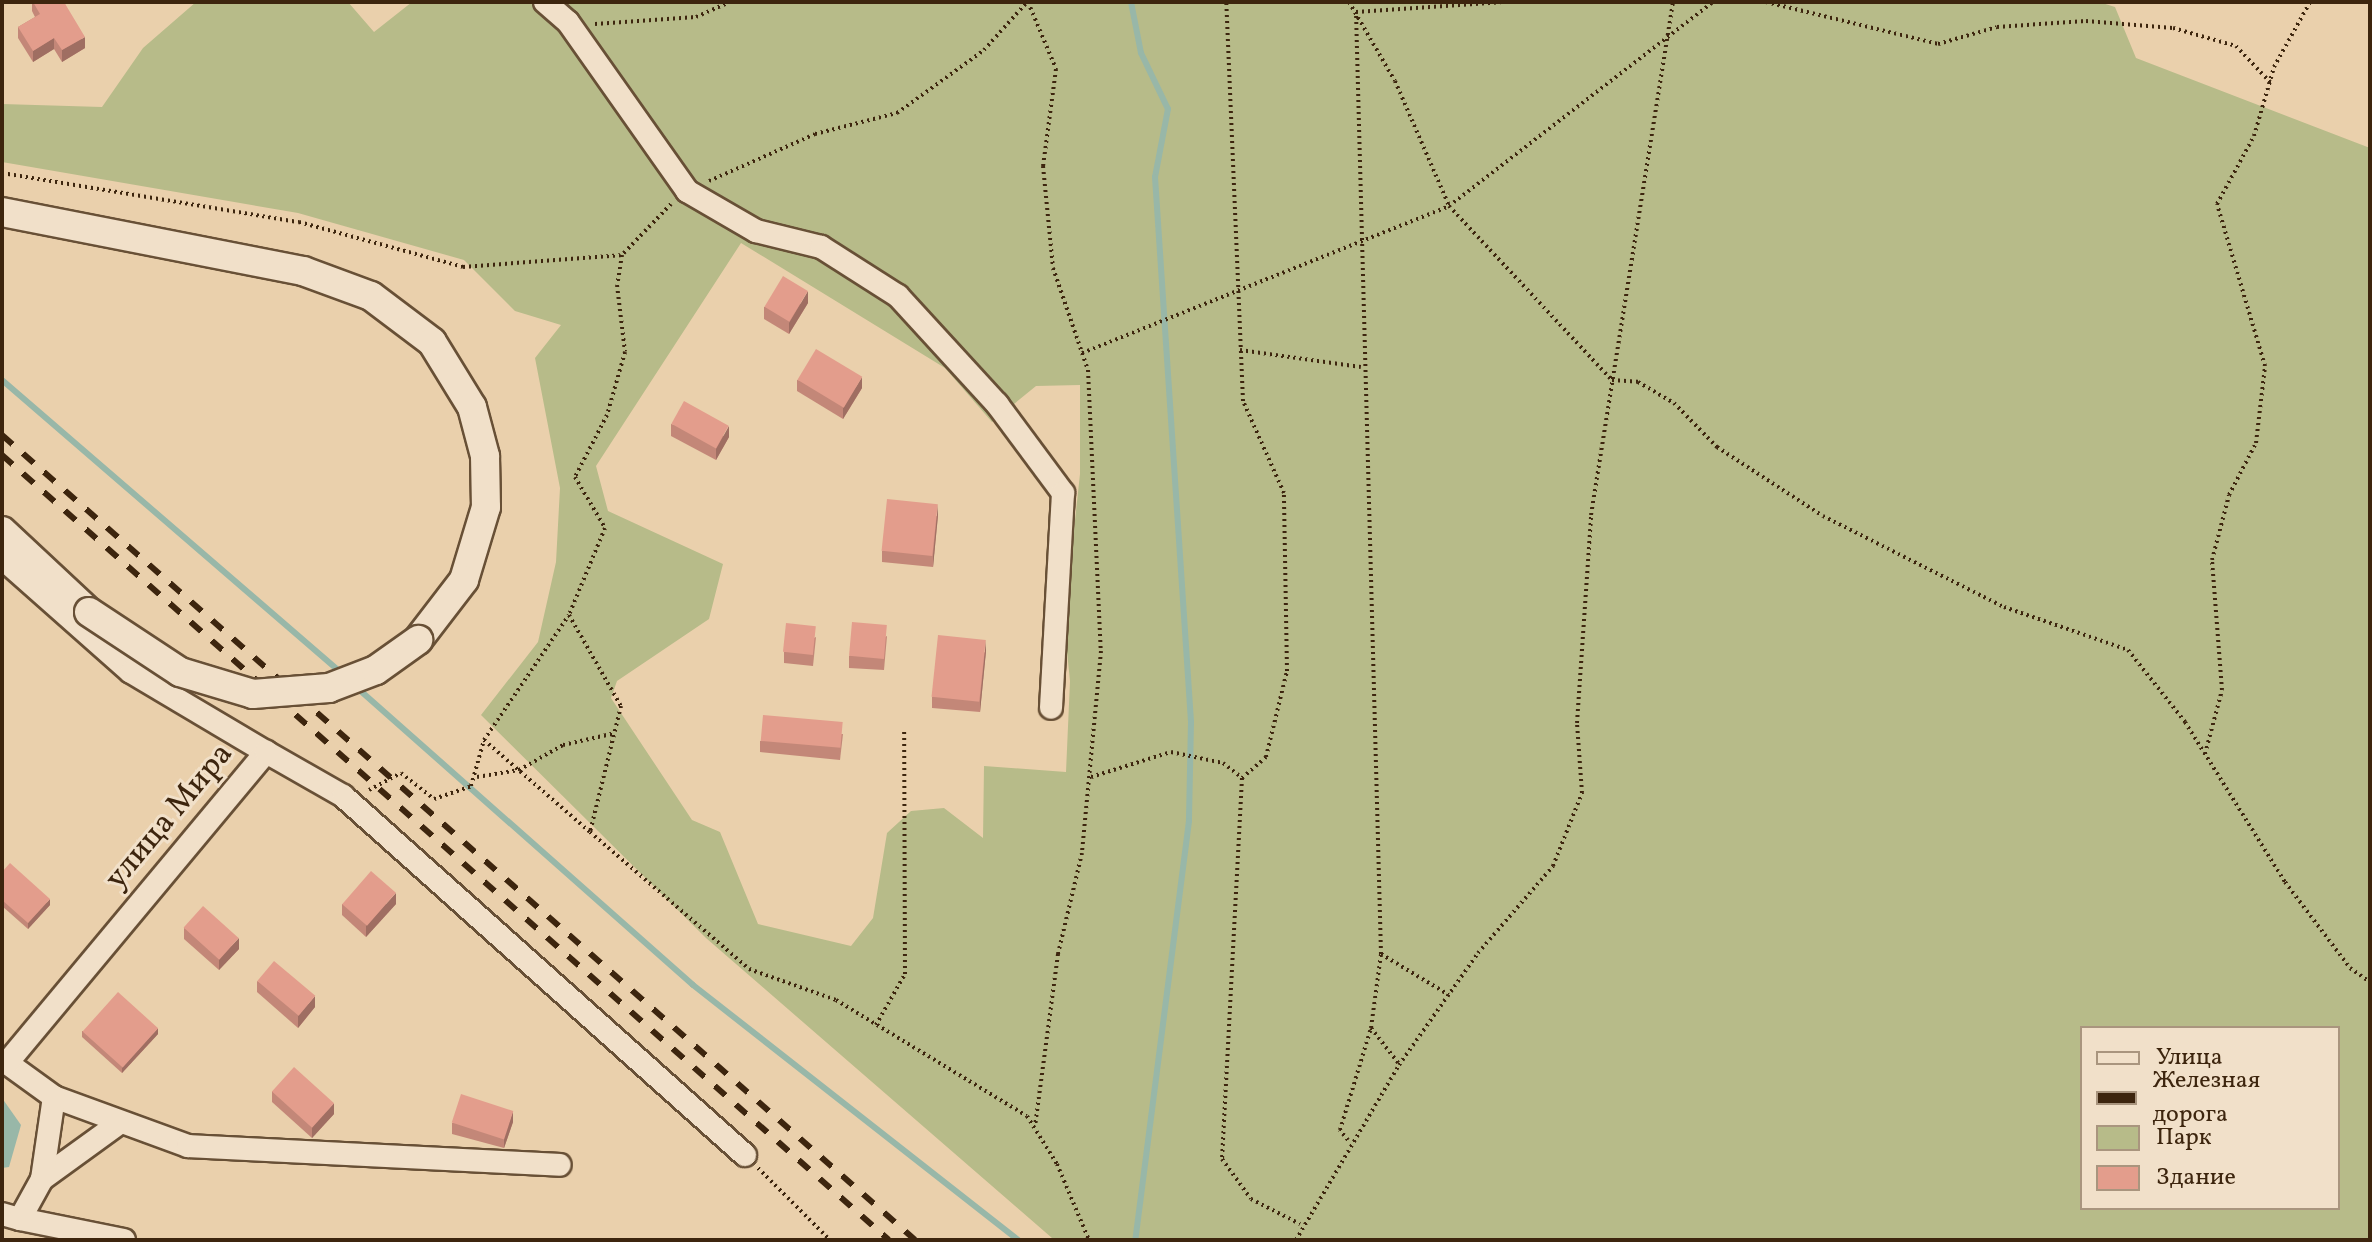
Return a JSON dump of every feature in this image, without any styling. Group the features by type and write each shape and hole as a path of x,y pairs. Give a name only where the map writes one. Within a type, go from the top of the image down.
{"street":[{"path":"545,2 568,22 687,191 756,231 821,247 898,296 997,404 1063,493 1051,708"},
{"path":"2,212 303,271 371,296 432,342 472,407 487,481 481,532 464,580 418,640 341,684 253,694 180,672 89,612 2,531"},
{"path":"2,558 131,672 266,752"},
{"name":"улица Мира","path":"560,1165 188,1146 118,1124 54,1097 4,1061 266,752 349,801 745,1155"},
{"path":"42,1179 54,1097"},
{"path":"118,1124 42,1179 11,1216 124,1240"}],"path":[{"path":"568,22 696,17 729,2"},
{"path":"477,777 484,740 569,615 605,528 575,477 607,415 625,352 617,285 622,255 687,191 815,134 897,113 984,50 1028,2 1056,69 1043,166 1053,268 1082,353 1101,651 1091,777 1035,1126"},
{"path":"1226,2 1243,401 1284,493 1287,671 1266,757 1242,778 1222,1159 1251,1199 1300,1224"},
{"path":"1349,2 1449,206 1612,380 1638,382 1674,403 1717,447 1823,516 2004,607 2128,650 2205,754 2285,882 2350,968 2370,982"},
{"path":"1356,12 1501,2"},
{"path":"1296,1240 1300,1224 1348,1141 1399,1065 1449,995 1553,866 1582,793 1580,639 1612,380 1673,2"},
{"path":"1082,353 1449,206 1669,30 1713,2"},
{"path":"1766,2 1938,44 1997,27 2086,21 2173,28 2236,46 2270,83"},
{"path":"2205,754 2222,690 2213,550 2229,495 2256,443 2265,366 2217,204 2254,136 2270,83 2310,2"},
{"path":"1348,1141 1340,1130 1371,1028 1381,954 1375,559 1361,367 1362,241 1356,12"},
{"path":"2,173 299,222 463,267 622,255"},
{"path":"1240,350 1361,367"},
{"path":"569,615 621,706 590,832"},
{"path":"876,1025 905,974 904,730"},
{"path":"349,801 401,773 434,799 477,777 519,770 563,745 616,733"},
{"path":"484,740 749,969 836,1000 1035,1126 1089,1240"},
{"path":"1091,777 1171,752 1223,763 1242,778"},
{"path":"1381,954 1449,995"},
{"path":"1371,1028 1399,1065"},
{"path":"745,1155 830,1240"}],"green space":[{"path":"196,2 348,2 374,32 412,2 2099,2 2115,7 2136,58 2370,148 2370,1240 1052,1238 706,938 481,715 538,642 556,562 560,488 535,358 561,325 515,311 464,260 298,213 2,162 2,104 102,107 143,48","holes":["741,243 945,368 992,422 1036,386 1080,385 1080,474 1064,622 1070,681 1066,772 984,766 983,838 944,808 911,811 887,833 873,918 851,946 758,924 720,832 692,820 611,698 617,681 709,619 723,564 608,511 596,466"]}],"shaded area":[{"path":"2,1098 21,1125 9,1167 2,1168"}],"building":[{"path":"33,2 64,2 85,37 62,50 54,38 33,51 18,27 40,14"},
{"path":"783,276 808,291 789,322 764,307"},
{"path":"816,349 862,377 844,408 797,380"},
{"path":"684,401 729,426 716,448 671,424"},
{"path":"887,499 938,504 932,556 882,551"},
{"path":"852,622 887,625 884,659 849,656"},
{"path":"786,623 816,626 813,655 783,652"},
{"path":"938,635 986,640 979,702 932,697"},
{"path":"763,715 843,722 840,748 761,741"},
{"path":"10,863 50,899 28,923 2,900 2,872"},
{"path":"371,871 396,893 367,926 342,904"},
{"path":"203,906 239,938 219,960 184,928"},
{"path":"274,961 315,996 299,1016 257,981"},
{"path":"118,992 158,1028 123,1068 83,1031"},
{"path":"294,1067 334,1103 312,1128 272,1092"},
{"path":"461,1094 513,1111 504,1140 452,1123"}],"waterway":[{"path":"1131,2 1141,53 1168,109 1155,177 1191,722 1189,821 1135,1240"},
{"path":"2,380 341,673"},
{"path":"355,686 693,985 1018,1240"}],"railway":[{"path":"2,435 915,1240"},
{"path":"2,455 889,1240"}]}
